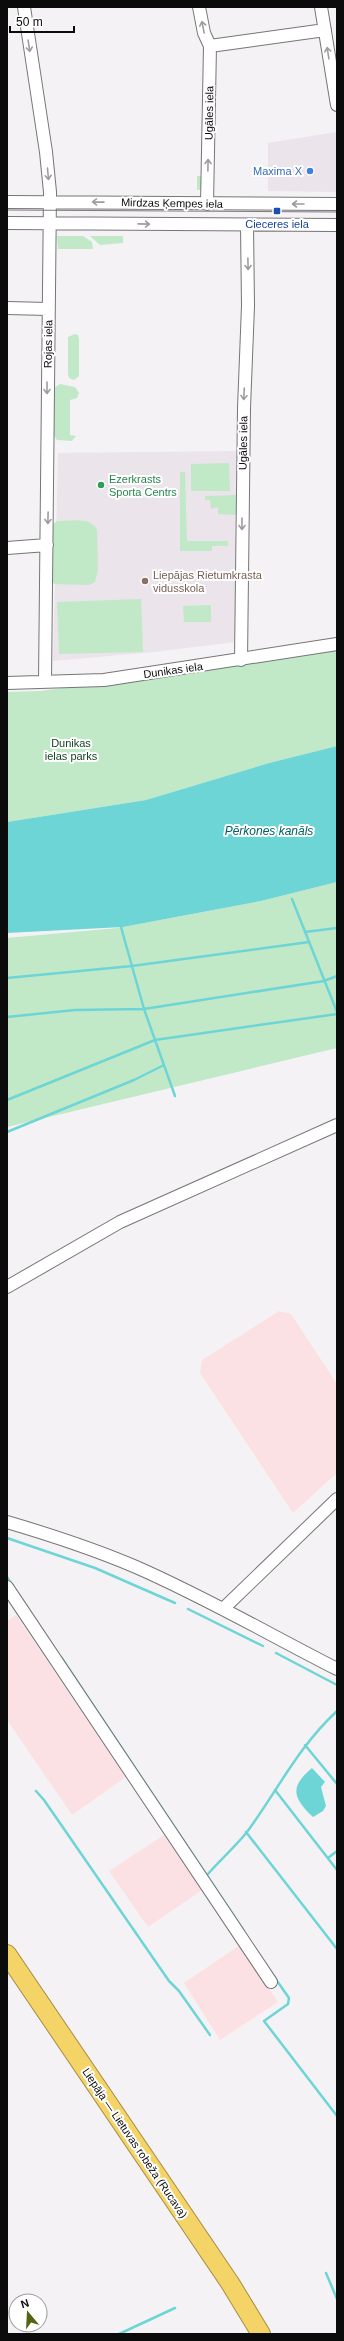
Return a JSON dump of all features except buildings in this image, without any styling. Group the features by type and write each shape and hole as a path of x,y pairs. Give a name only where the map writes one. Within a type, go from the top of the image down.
{"highway":[{"name":"Liepāja — Lietuvas robeža (Rucava)","path":"7,1954 221,2269 261,2334"}],"street":[{"name":"Rojas iela","path":"24,7 46,152 50,201 45,682"},
{"name":"Ugāles iela","path":"199,7 204,33 210,46 207,204"},
{"path":"321,7 337,105"},
{"path":"210,46 325,30"},
{"name":"Mirdzas Ķempes iela","path":"7,202 50,201 207,204 337,204"},
{"name":"Mirdzas Ķempes iela","path":"7,223 337,225"},
{"name":"Ugāles iela","path":"241,660 244,408 248,306 247,225"},
{"path":"8,308 48,309"},
{"path":"7,548 47,545"},
{"name":"Dunikas iela","path":"7,684 104,680 337,644"},
{"path":"7,1287 120,1222 337,1125"},
{"path":"224,1608 337,1499"},
{"path":"7,1522 92,1549 224,1608 337,1669"},
{"path":"7,1587 271,1982"}],"shaded area":[{"path":"336,132 337,192 268,191 268,143"},
{"name":"Liepājas Rietumkrasta vidusskola","path":"236,451 235,642 154,652 53,661 58,453"},
{"path":"279,1311 291,1314 337,1384 337,1473 293,1513 200,1373 202,1360"},
{"path":"16,1615 126,1777 72,1815 7,1720 7,1621"},
{"path":"164,1835 202,1890 148,1927 109,1871"},
{"path":"240,1945 278,2002 220,2040 184,1983"}],"green space":[{"path":"197,176 202,176 204,190 197,190"},
{"path":"57,236 83,236 92,242 93,249 58,249"},
{"path":"90,236 123,236 123,243 100,245"},
{"path":"75,334 78,335 79,340 79,376 74,380 69,378 68,374 68,337"},
{"path":"60,384 75,387 79,393 77,398 70,400 70,435 76,436 72,441 57,440 52,433 54,388"},
{"path":"229,463 230,491 191,491 191,464"},
{"path":"180,472 185,472 187,541 228,541 228,546 212,546 212,551 180,551"},
{"path":"237,495 237,515 218,514 218,507 211,509 210,500 205,500 205,496"},
{"path":"57,521 85,521 94,526 97,530 98,570 95,582 89,585 55,584 51,582 52,525"},
{"path":"141,599 143,652 59,654 57,602"},
{"path":"211,605 211,622 184,622 183,606"},
{"name":"Dunikas ielas parks","path":"337,650 337,746 269,763 146,800 7,822 7,692 41,691"},
{"path":"337,882 337,1048 7,1127 7,938 118,928 261,901"}],"water":[{"name":"Pērkones kanāls","path":"337,746 337,882 261,901 123,927 7,933 7,822 146,800 269,763"},
{"path":"312,1768 325,1782 321,1787 326,1806 323,1811 313,1817 301,1804 296,1792 300,1781"}],"waterway":[{"path":"292,899 337,1012"},
{"path":"121,927 144,1009 175,1096"},
{"path":"305,932 337,928"},
{"path":"7,978 132,966 309,942"},
{"path":"7,1017 75,1010 144,1009 324,981 337,976"},
{"path":"7,1100 155,1040 337,1014"},
{"path":"7,1132 134,1080 164,1065"},
{"path":"7,1538 95,1568 175,1603"},
{"path":"7,1577 12,1585"},
{"path":"188,1609 263,1646"},
{"path":"276,1653 337,1685"},
{"path":"61,1657 244,1931"},
{"path":"207,1875 247,1832 311,1739 337,1711"},
{"path":"305,1745 337,1784"},
{"path":"275,1790 337,1870"},
{"path":"36,1791 44,1800 169,1981 179,1991 210,2035"},
{"path":"246,1832 337,1949"},
{"path":"328,1858 337,1851"},
{"path":"275,1978 289,1998 288,2004 264,2021 337,2116"},
{"path":"326,2273 337,2299"},
{"path":"119,2334 175,2308"}],"tram line":[{"path":"7,210 337,212"}],"place":[{"name":"Maxima X","path":"310,171"},
{"name":"Cieceres iela","path":"277,211"},
{"name":"Ezerkrasts Sporta Centrs","path":"101,485"},
{"name":"Liepājas Rietumkrasta vidusskola","path":"145,581"}]}
